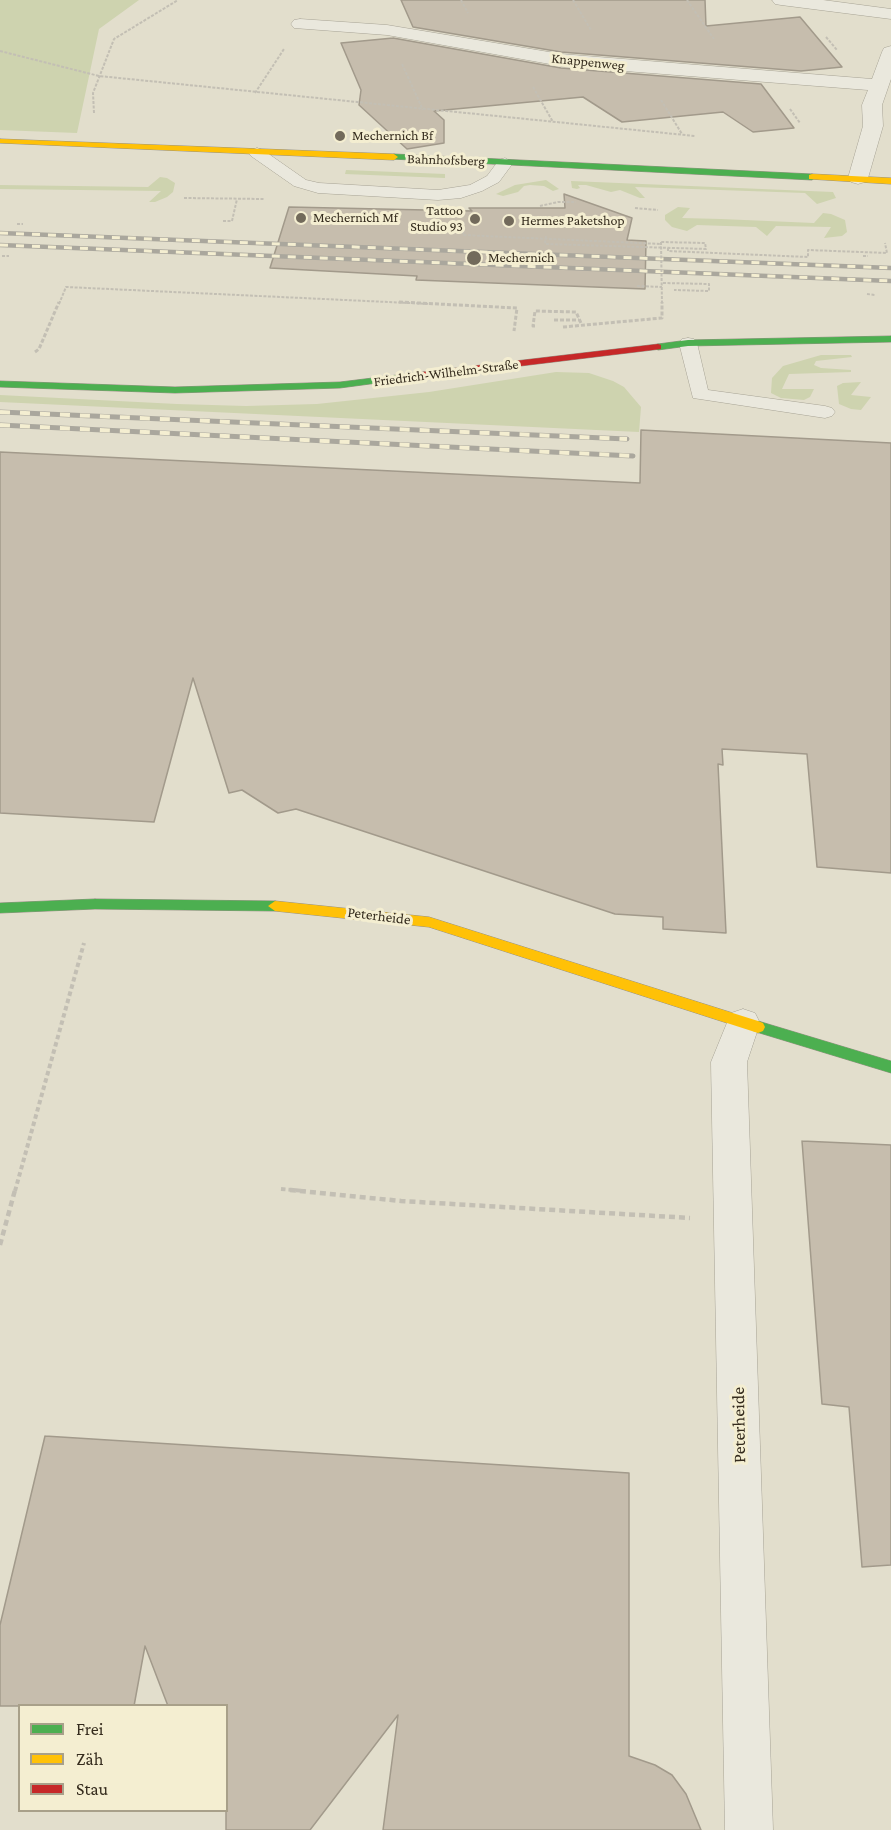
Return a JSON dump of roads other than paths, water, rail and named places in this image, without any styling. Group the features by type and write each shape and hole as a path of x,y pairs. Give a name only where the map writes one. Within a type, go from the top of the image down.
{"street":[{"path":"781,0 891,14"},
{"name":"Knappenweg","path":"300,24 387,30 561,60 878,85"},
{"path":"858,178 873,126 872,105 891,52"},
{"name":"Bahnhofsberg","path":"0,141 891,181"},
{"name":"Friedrich-Wilhelm-Straße","path":"0,384 175,390 340,386 688,343 891,339"},
{"name":"Peterheide","path":"0,908 95,904 290,906 429,922 743,1023 891,1067"},
{"name":"Peterheide","path":"743,1023 729,1062 749,1830"}],"lane":[{"path":"257,153 281,172 300,183 318,188 438,195 461,193 493,179 505,163"},
{"path":"688,343 700,394 825,412"}],"railway":[{"path":"0,233 891,268"},
{"path":"0,245 891,281"},
{"path":"0,412 627,439"},
{"path":"0,425 633,456"}],"place":[{"name":"Mechernich Bf","path":"340,136"},
{"name":"Mechernich Mf","path":"301,218"},
{"name":"Tattoo Studio 93","path":"475,219"},
{"name":"Hermes Paketshop","path":"509,221"},
{"name":"Mechernich","path":"474,258"}]}
